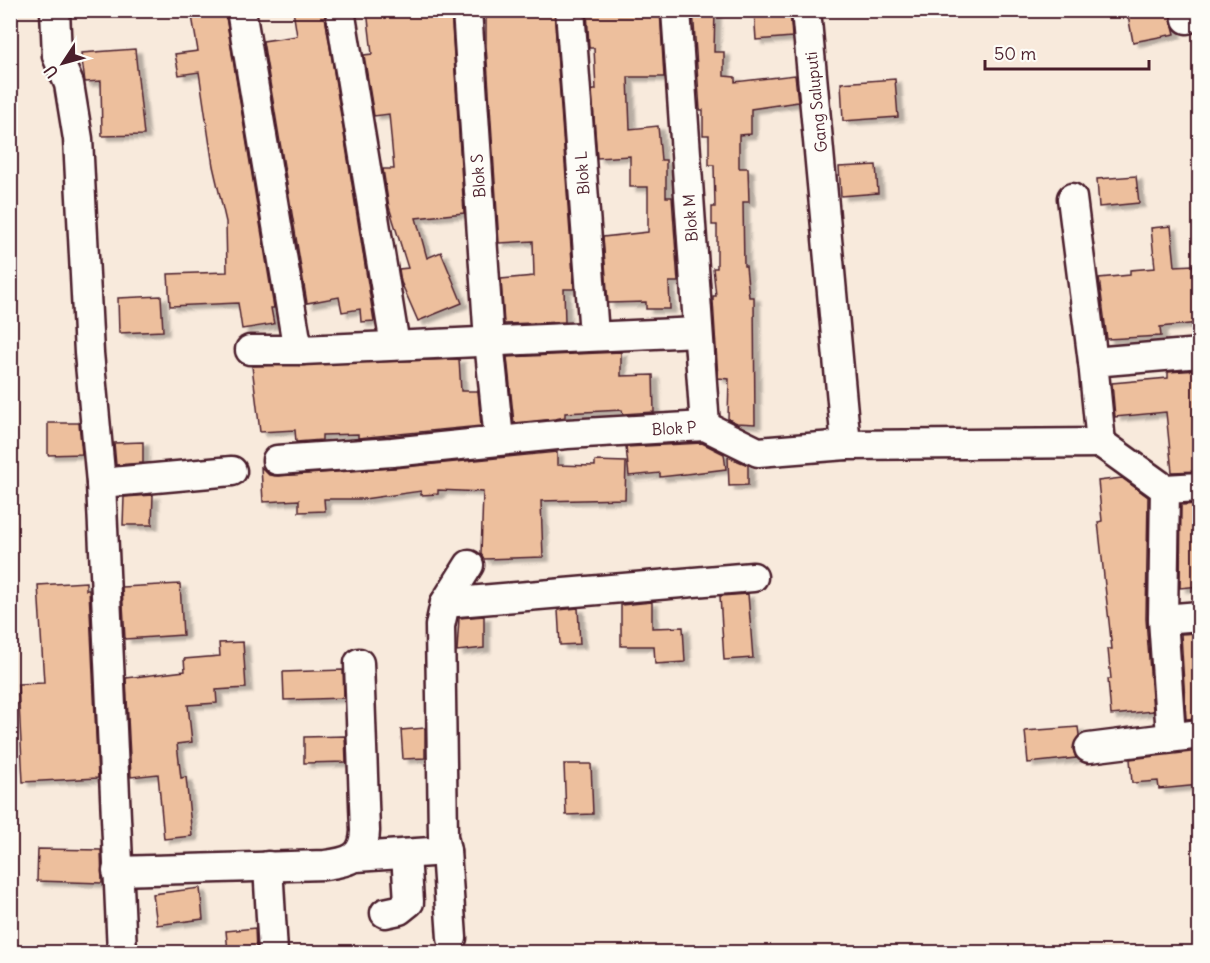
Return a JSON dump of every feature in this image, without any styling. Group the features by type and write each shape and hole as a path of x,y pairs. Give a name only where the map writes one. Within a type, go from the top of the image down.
{"street":[{"path":"55,10 57,56 69,84 76,117 90,353 101,483 122,952"},
{"path":"241,10 296,339 302,350"},
{"path":"340,10 395,345"},
{"name":"Blok S","path":"467,10 489,341 499,440"},
{"name":"Blok L","path":"570,10 594,335"},
{"name":"Blok M","path":"676,10 705,426"},
{"name":"Gang Saluputi","path":"806,10 825,193 846,445"},
{"path":"1072,198 1101,443 1165,489 1200,487"},
{"path":"250,350 302,350 698,332"},
{"path":"1092,362 1200,353"},
{"name":"Blok P","path":"277,460 392,452 499,440 705,426 758,452 846,445 1101,443"},
{"path":"101,483 232,471"},
{"path":"1165,489 1163,619 1171,736"},
{"path":"452,938 444,836 440,626 445,603 469,565"},
{"path":"445,603 753,577"},
{"path":"1163,619 1200,616"},
{"path":"117,871 342,863 357,856 362,851 365,831 359,663"},
{"path":"1089,748 1200,734"},
{"path":"357,856 446,851"},
{"path":"385,913 399,910 409,902 406,855"},
{"path":"268,866 273,952"}],"building":[{"path":"293,10 324,10 374,321 361,322 360,309 342,312 339,297 307,303 263,41 297,36"},
{"path":"367,10 405,10 405,13 451,10 464,213 416,218 427,258 441,252 462,303 418,321 401,282 399,269 408,268 389,207 383,169 394,169 389,114 374,116 364,55 372,54"},
{"path":"486,10 554,10 574,289 564,289 565,322 504,324 501,279 534,276 533,241 499,243 486,46"},
{"path":"587,10 660,10 664,77 628,77 630,129 658,126 661,160 666,160 666,197 672,197 678,282 669,282 670,309 646,309 646,302 608,303 603,237 648,232 648,187 630,187 630,156 597,158 592,90 596,90 594,48 589,48"},
{"path":"693,10 715,10 714,52 724,52 724,76 735,77 735,82 795,75 798,102 751,109 751,134 739,135 739,168 748,168 749,202 743,202 744,266 746,266 749,297 754,297 755,424 737,423 728,419 729,379 718,378 713,301 713,296 716,296 713,268 717,268 717,225 712,225 712,207 715,207 714,165 709,165 709,135 703,135 703,110 700,110"},
{"path":"754,10 790,10 792,37 756,40"},
{"path":"1127,10 1169,10 1175,34 1133,42"},
{"path":"225,11 274,308 271,308 274,324 242,329 238,303 170,306 168,274 227,272 226,222 213,166 199,72 179,75 175,54 198,51 192,16"},
{"path":"135,49 144,135 102,136 101,81 85,82 81,53"},
{"path":"895,79 898,117 843,121 841,83"},
{"path":"876,165 878,193 841,196 839,167"},
{"path":"1136,176 1139,203 1099,207 1097,179"},
{"path":"1171,226 1175,266 1193,265 1199,323 1160,327 1161,336 1107,339 1099,278 1130,275 1130,270 1155,268 1151,228"},
{"path":"161,296 163,331 119,333 118,298"},
{"path":"621,352 621,376 653,375 654,412 623,414 622,410 565,413 565,417 555,419 514,423 507,357"},
{"path":"459,359 461,391 478,391 481,426 358,438 358,434 322,435 322,440 296,442 295,430 260,432 252,366"},
{"path":"1199,370 1200,471 1172,472 1166,412 1115,417 1112,383 1168,378 1168,372"},
{"path":"48,423 79,423 82,454 48,455"},
{"path":"143,442 143,463 116,465 114,443"},
{"path":"702,443 724,454 726,469 660,477 660,473 629,476 626,447"},
{"path":"557,452 557,465 595,466 595,461 626,462 625,499 541,501 543,557 484,559 481,554 483,492 438,490 438,494 421,495 421,491 364,499 324,499 325,511 299,512 299,500 263,502 261,467 269,475 278,476 394,468"},
{"path":"728,457 748,465 748,485 729,486"},
{"path":"1122,478 1148,497 1146,619 1153,711 1111,715 1108,649 1112,649 1098,522 1102,521 1098,481"},
{"path":"153,495 152,525 123,525 124,497"},
{"path":"1200,504 1200,586 1180,588 1181,505"},
{"path":"86,582 86,590 89,590 98,778 23,782 18,684 44,683 38,585"},
{"path":"180,584 183,635 125,639 122,587"},
{"path":"748,594 753,658 724,660 720,596"},
{"path":"652,602 652,628 683,627 685,662 655,664 654,646 621,646 621,605"},
{"path":"578,608 580,644 560,645 558,610"},
{"path":"484,616 484,648 457,651 459,618"},
{"path":"1200,633 1200,718 1186,719 1181,634"},
{"path":"243,642 246,688 216,690 217,703 188,705 192,742 177,744 181,778 186,777 192,836 164,839 158,774 131,777 126,678 185,671 184,659 220,656 219,643"},
{"path":"343,670 344,698 284,700 283,672"},
{"path":"1078,727 1079,735 1073,749 1076,758 1028,763 1025,731"},
{"path":"425,728 425,758 403,759 401,730"},
{"path":"345,736 346,762 304,763 304,737"},
{"path":"1200,751 1200,785 1159,789 1158,781 1132,783 1130,759"},
{"path":"564,764 591,764 593,814 566,815"},
{"path":"38,849 101,850 102,883 37,881"},
{"path":"200,888 203,919 157,925 153,894"},
{"path":"255,928 256,950 228,952 226,931"}]}
